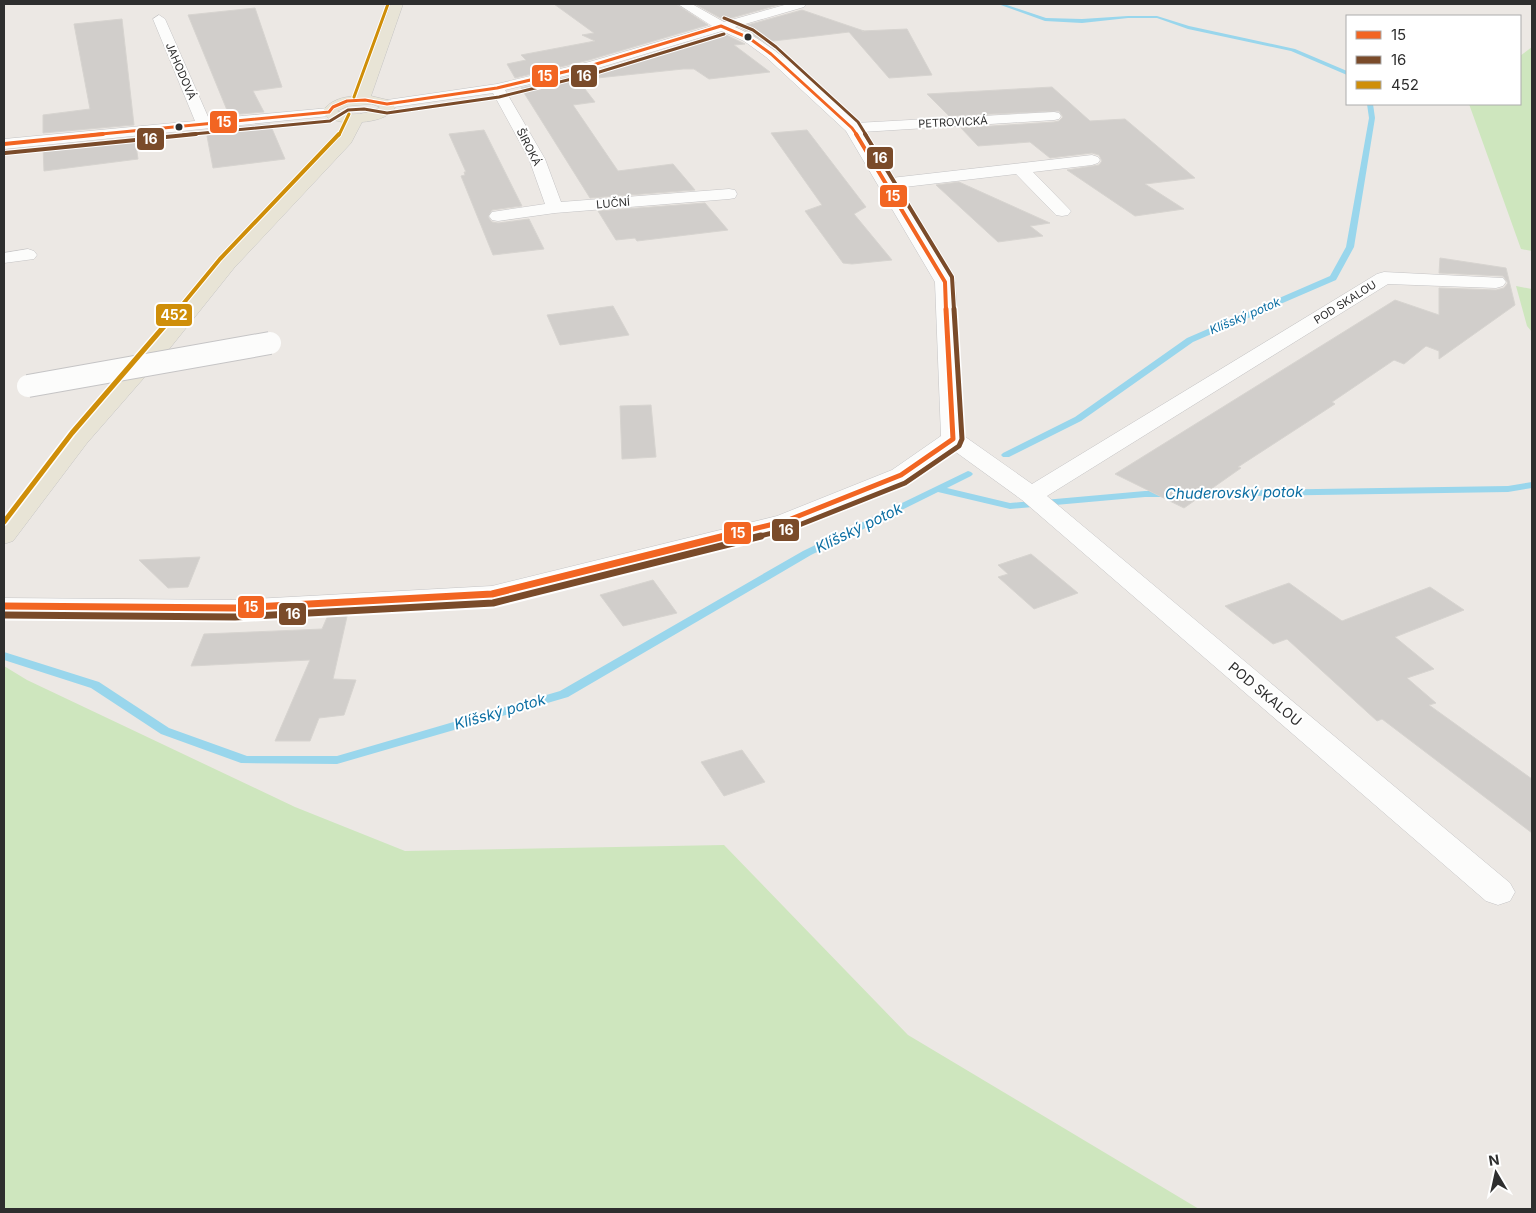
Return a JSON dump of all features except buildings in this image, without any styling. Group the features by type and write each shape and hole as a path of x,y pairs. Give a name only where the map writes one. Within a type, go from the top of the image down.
{"main road":[{"path":"362,100 397,4"},
{"path":"362,100 373,100 387,104 388,108 378,114 357,118 338,117 328,112 330,108 338,104 362,100"},
{"path":"4,536 79,438 163,344 227,264 346,140 357,118"}],"street":[{"path":"4,606 235,608 492,594 786,521 901,475 952,439 945,282 852,128 771,54 749,38 721,26 684,4"},
{"path":"387,104 498,88 593,65 800,4"},
{"name":"JAHODOVÁ","path":"159,19 203,123"},
{"name":"ŠIROKÁ","path":"498,88 537,158 555,208"},
{"path":"4,144 328,112"},
{"name":"PETROVICKÁ","path":"852,128 1054,116"},
{"path":"885,184 1092,160"},
{"path":"1020,168 1062,211"},
{"name":"LUČNÍ","path":"498,216 555,208 728,194"},
{"path":"4,258 28,255"},
{"name":"POD SKALOU","path":"1040,502 1384,278 1496,282"},
{"path":"28,386 270,343"},
{"name":"POD SKALOU","path":"952,439 1040,502 1498,892"}],"green space":[{"path":"1532,47 1532,251 1521,249 1469,105 1521,105 1521,55"},
{"path":"1516,286 1532,289 1532,332 1527,326"},
{"path":"4,666 27,680 295,807 405,851 724,845 908,1035 1199,1209 4,1209"}],"waterway":[{"name":"Klíšský potok","path":"1000,4 1045,19 1082,21 1128,17 1157,17 1188,27 1293,50 1346,73"},
{"name":"Klíšský potok","path":"1006,455 1078,419 1190,340 1333,278 1350,247 1372,118 1370,105"},
{"name":"Klíšský potok","path":"937,489 968,474"},
{"name":"Chuderovský potok","path":"1189,494 1508,489 1532,485"},
{"name":"Klíšský potok","path":"4,656 95,685 165,731 246,760 337,760 564,694 807,553 937,489"},
{"name":"Chuderovský potok","path":"937,489 1010,506 1145,494 1171,494"}],"transit line":[{"name":"452","path":"354,97 388,4"},
{"name":"16","path":"4,615 235,617 493,603 789,529 905,483 959,446 962,439 952,277 858,122 776,47 753,30 724,18"},
{"name":"15","path":"4,144 329,112 333,107 347,101 365,100 387,104 497,88 593,65 721,26"},
{"name":"15","path":"4,606 235,608 492,594 786,521 901,475 953,439 945,282 852,128 771,54 749,38 721,26"},
{"name":"16","path":"5,153 330,121 348,110 364,109 387,113 499,97 596,73 724,34"},
{"name":"452","path":"4,522 72,433 156,338 220,259 339,135 349,114"}]}
